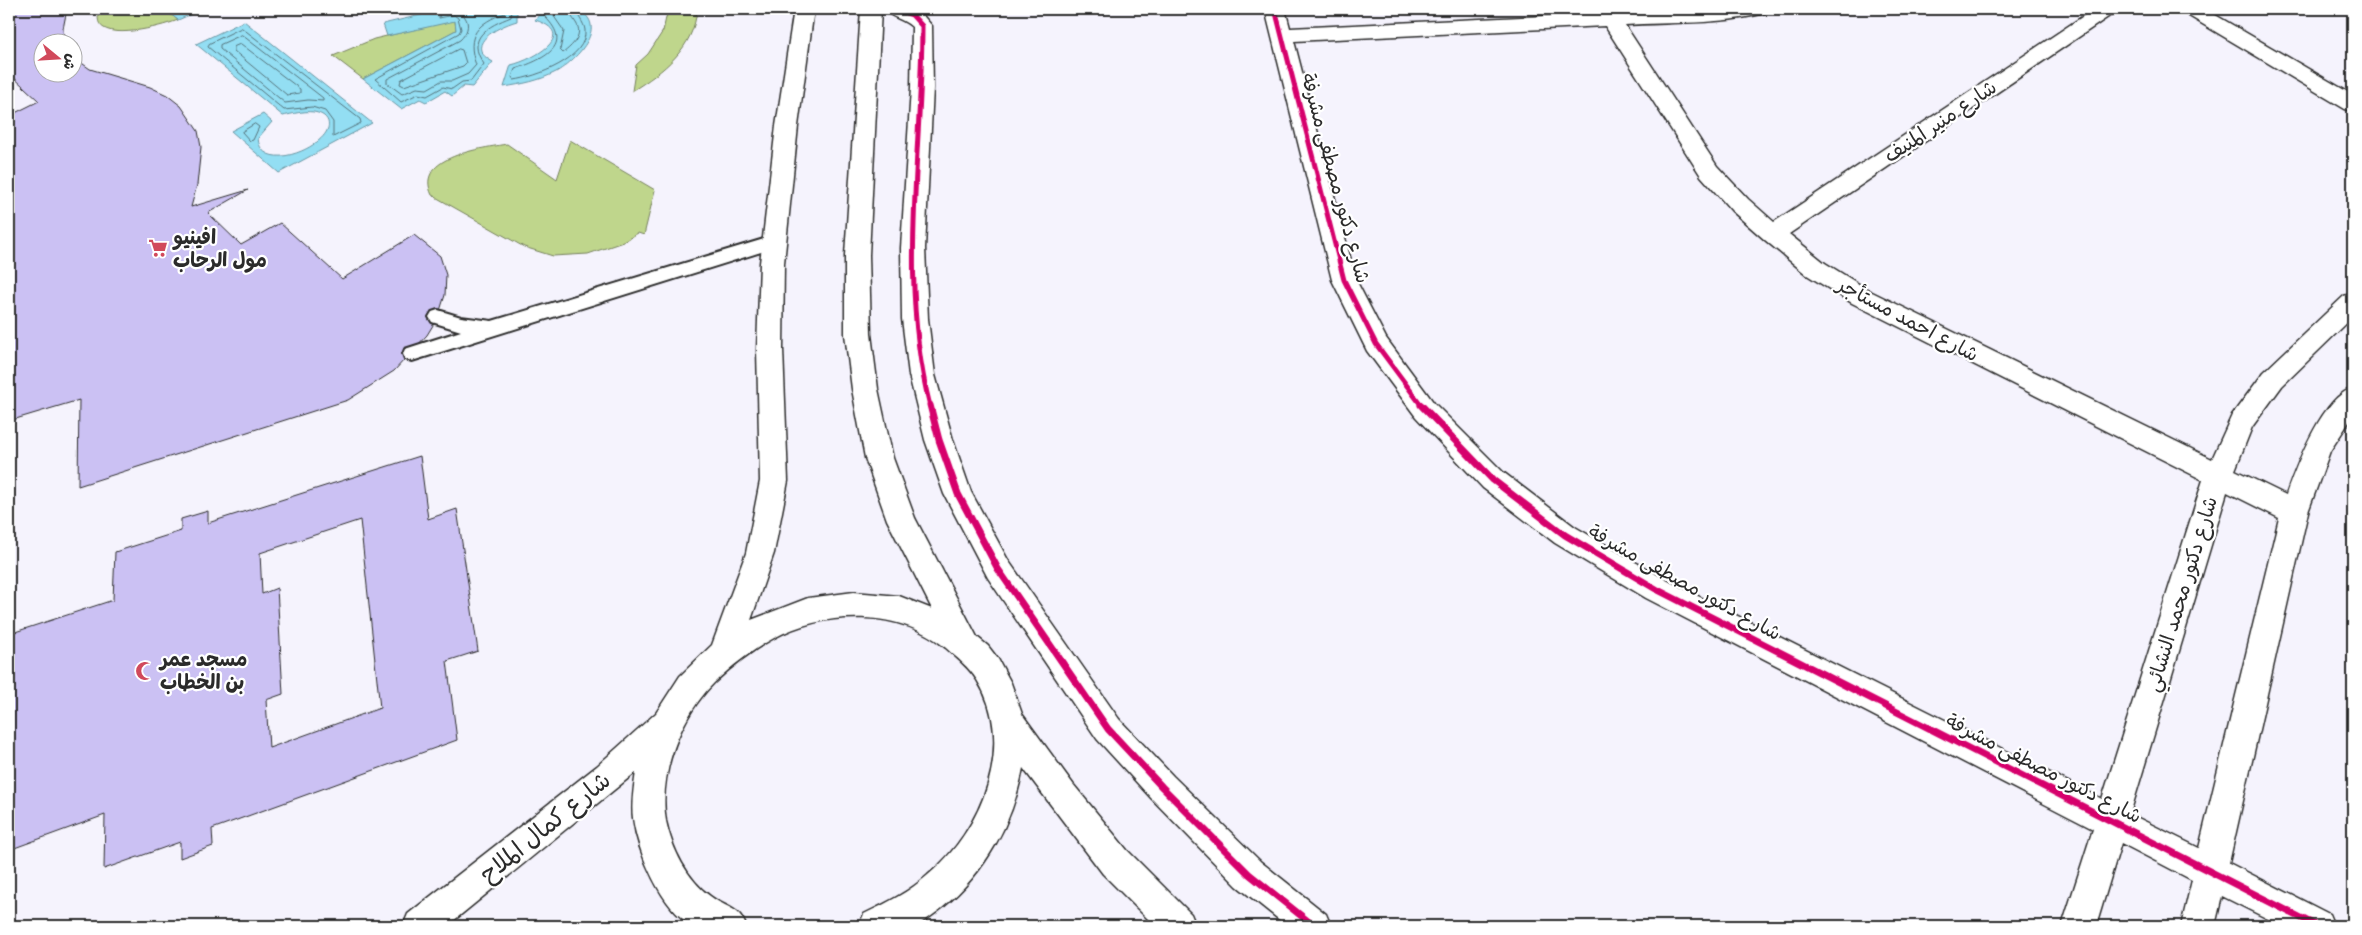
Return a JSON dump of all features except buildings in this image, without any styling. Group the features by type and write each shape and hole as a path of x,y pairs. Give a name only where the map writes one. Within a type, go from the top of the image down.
{"street":[{"path":"724,654 760,553 774,481 770,349 774,242 804,9"},
{"path":"871,9 857,255 858,334 866,389 879,458 901,520 965,642 985,665 1000,691 1008,721 1010,763 999,806 977,848 944,886 902,916 876,926"},
{"path":"894,9 912,15 922,26 922,88 914,248 915,319 922,375 939,440 958,494 998,569 1049,646 1108,729 1162,787 1249,874 1314,926"},
{"path":"1278,22 1611,19 1714,14 1758,9"},
{"name":"شارع منير المنيف","path":"1773,234 2107,9"},
{"path":"2191,9 2353,104"},
{"name":"شارع احمد مستأجر","path":"1611,19 1709,172 1740,205 1816,269 1861,297 2294,512"},
{"name":"شارع دكتور مصطفى مشرفة","path":"1278,22 1344,280 1376,344 1424,410 1493,480 1565,535 1656,590 2317,926"},
{"name":"شارع دكتور محمد النشائي","path":"2079,926 2110,820 2218,474 2241,422 2273,379 2353,302"},
{"path":"2198,926 2294,512 2310,460 2336,417 2353,398"},
{"path":"729,926 694,905 664,866 650,821 651,771 667,723 692,685 724,654 756,631 793,615 831,606 868,604 904,610 937,623 965,642"},
{"path":"1008,721 1062,795 1115,862 1178,926"},
{"name":"شارع كمال الملاح","path":"420,926 608,777 667,723"}],"lane":[{"path":"412,354 492,327 657,279 774,242"},
{"path":"438,317 461,324 492,327"}],"green space":[{"path":"100,9 164,9 178,20 143,29 114,31 104,28 98,21"},
{"path":"668,9 697,9 695,23 690,35 684,47 666,67 632,91 636,65 648,54 663,31"},
{"path":"455,20 456,30 363,79 333,56 374,39"},
{"path":"570,140 655,190 644,235 638,233 623,242 588,254 553,256 524,247 432,195 429,182 432,171 441,163 454,156 507,144 557,179"}],"water":[{"path":"164,9 203,9 178,20"},
{"path":"446,9 517,9 517,21 501,27 486,37 481,49 484,56 493,62 472,87 464,86 452,96 445,91 426,102 420,99 401,109 363,79 456,30 455,21 387,36 383,24"},
{"path":"544,9 575,9 587,17 591,25 586,43 572,60 556,72 537,80 504,87 511,65 540,52 553,39 553,32 548,26 535,20"},
{"path":"244,21 372,123 279,173 231,131 263,114 272,122 258,138 263,150 273,156 302,151 315,144 325,134 328,125 324,116 315,112 283,116 196,44"}],"cycle path":[{"path":"894,9 912,15 922,26 922,88 913,248 915,319 922,375 939,440 958,494 998,569 1049,646 1108,729 1162,787 1249,874 1314,926"},
{"path":"1275,9 1344,280 1376,344 1425,410 1493,480 1565,535 1656,589 2317,926"}],"place":[{"name":"افينيو مول الرحاب","path":"158,248"},
{"name":"مسجد عمر بن الخطاب","path":"145,671"}]}
